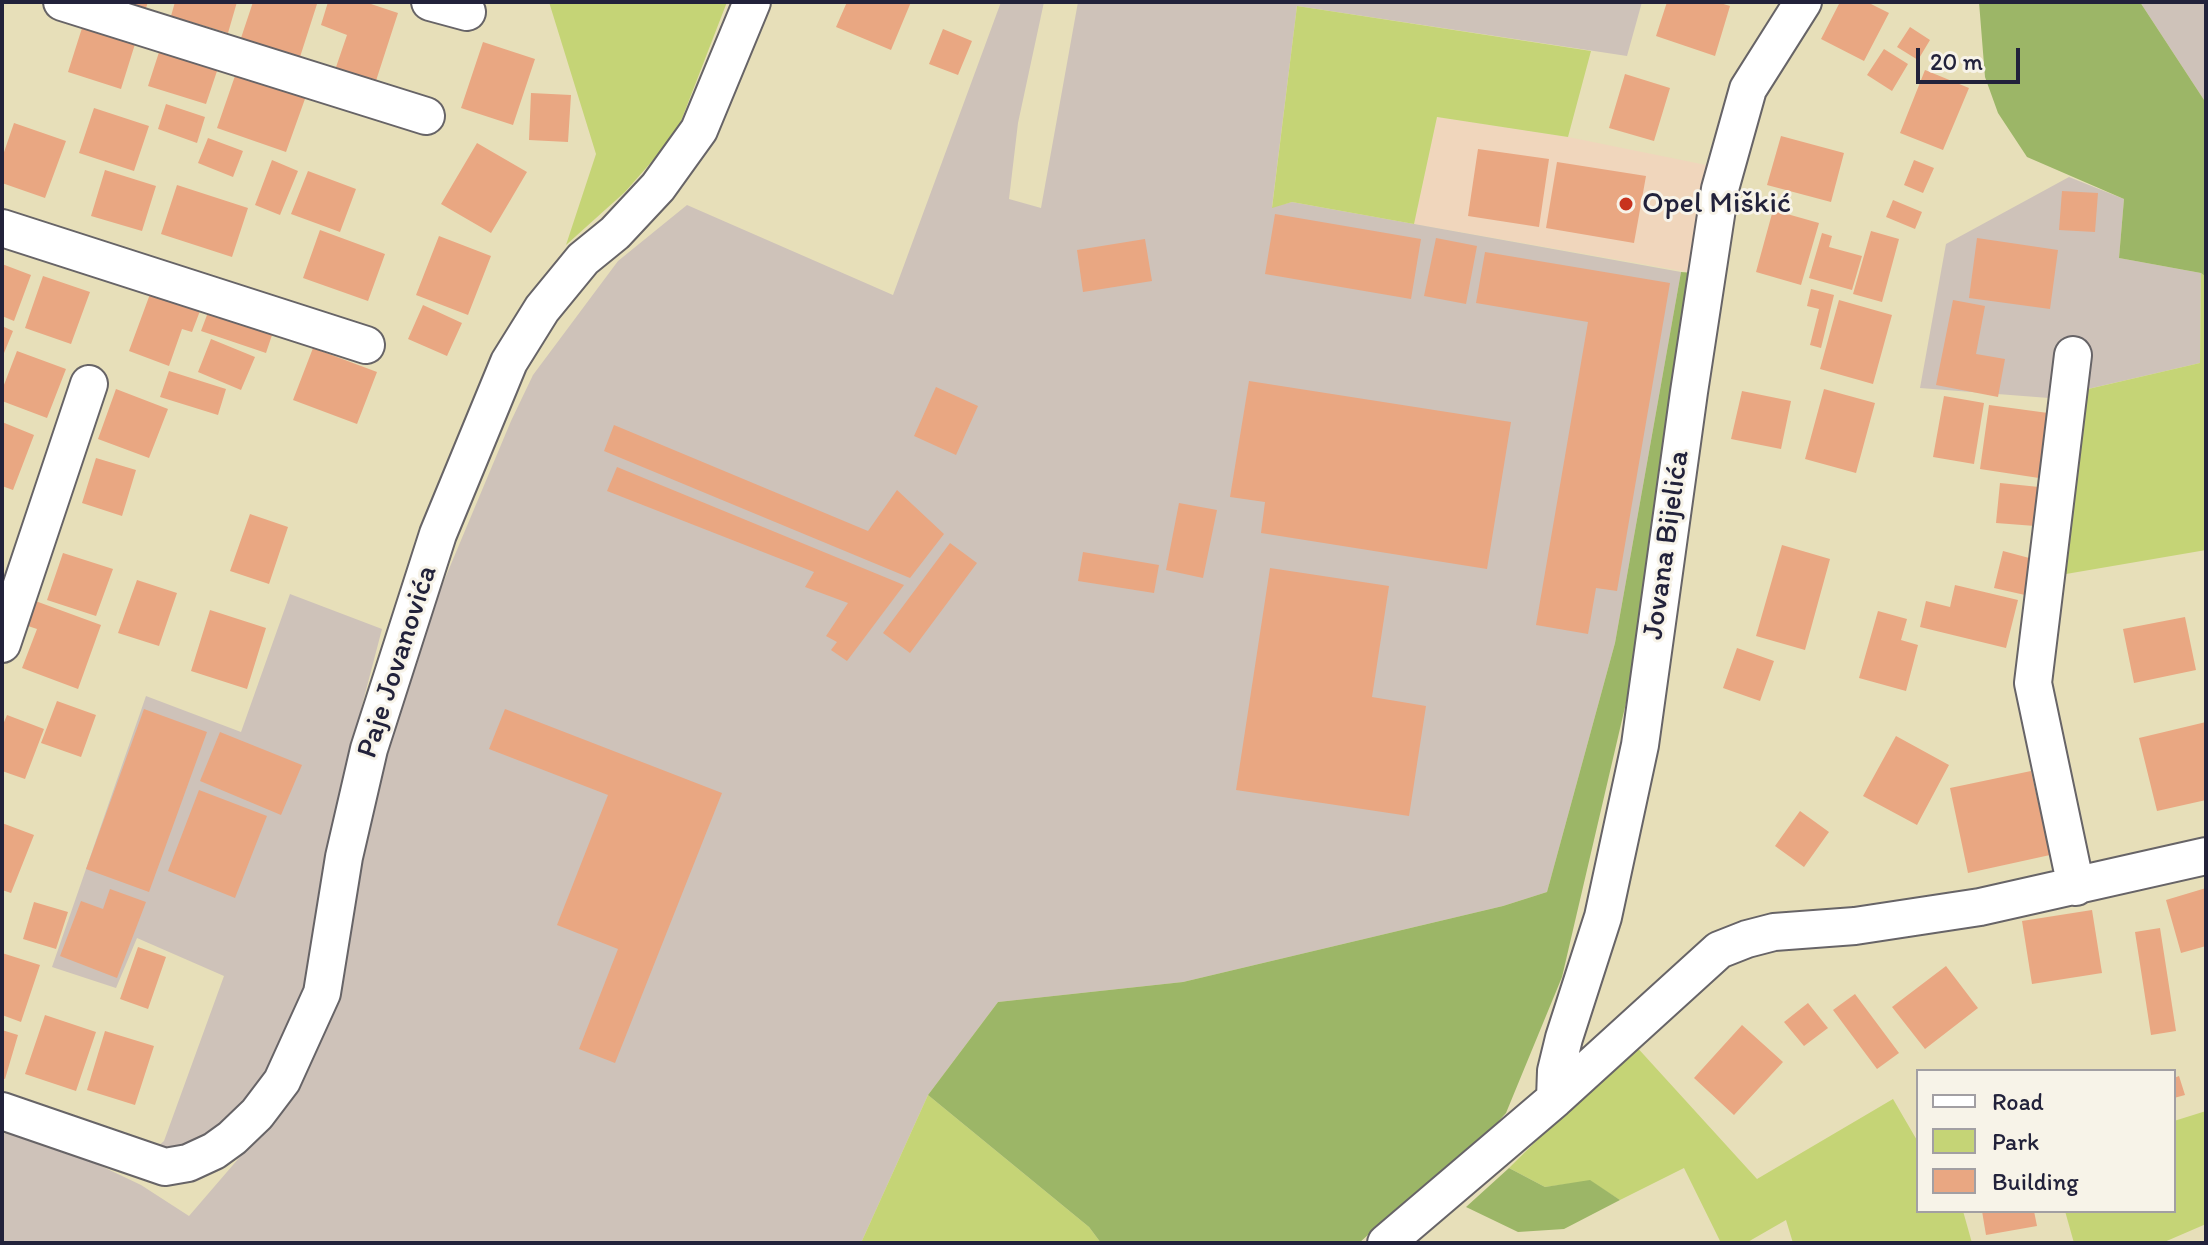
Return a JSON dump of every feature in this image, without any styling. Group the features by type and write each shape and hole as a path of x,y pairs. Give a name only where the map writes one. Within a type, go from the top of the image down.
{"street":[{"path":"62,2 426,116"},
{"path":"430,2 467,12"},
{"name":"Paje Jovanovića","path":"6,1117 165,1167 188,1163 214,1151 257,1114 282,1081 322,993 344,857 369,749 438,534 509,362 542,309 575,269 615,233 658,187 699,130 752,2"},
{"name":"Jovana Bijelića","path":"1555,1099 1556,1071 1603,917 1640,745 1720,189 1748,89 1803,2"},
{"path":"2,228 366,345"},
{"path":"2073,355 2033,683 2076,887"},
{"path":"2,644 89,384"},
{"path":"1386,1243 1555,1099 1719,950 1774,932 1870,924 1980,907 2206,856"}],"shaded area":[{"path":"1001,2 1044,2 1018,123 1009,199 1041,208 1078,2 1642,2 1627,56 1297,6 1272,207 1292,202 1681,272 1615,643 1547,892 1503,906 1183,982 998,1002 928,1095 861,1243 2,1243 2,1135 17,1126 141,1185 189,1216 245,1151 294,1083 420,638 533,375 618,261 687,205 893,295"},
{"path":"2140,2 2206,2 2206,103"},
{"path":"1437,117 1568,137 1711,166 1694,273 1414,224"},
{"path":"2069,177 2124,199 2119,258 2201,273 2200,363 2049,398 1920,388 1946,244"},
{"path":"290,594 382,629 354,736 306,988 272,1071 228,1122 179,1147 155,1149 164,1141 224,976 137,938 116,988 52,967 146,696 241,732"}],"green space":[{"path":"549,2 727,2 676,134 625,192 566,245 596,154"},
{"path":"1979,2 2140,2 2206,103 2206,277 2201,273 2119,258 2124,199 2027,157 1998,113 1985,77"},
{"path":"1297,6 1591,51 1568,137 1437,117 1414,224 1292,202 1272,208"},
{"path":"1681,272 1694,273 1629,690 1562,977 1506,1113 1466,1157 1418,1190 1359,1243 1101,1243 1089,1227 928,1095 998,1002 1183,982 1503,906 1547,892 1615,643"},
{"path":"2201,273 2206,277 2206,550 2066,574 2084,390 2200,363"},
{"path":"1634,1044 1757,1179 1893,1099 1916,1139 1916,1213 1964,1213 1972,1243 1793,1243 1786,1220 1746,1243 1721,1243 1684,1168 1620,1200 1590,1181 1545,1187 1509,1168"},
{"path":"928,1095 1089,1227 1101,1243 861,1243"},
{"path":"2206,1111 2206,1224 2162,1243 2074,1243 2066,1213 2176,1213 2176,1120"},
{"path":"1509,1168 1545,1187 1590,1180 1620,1200 1564,1229 1518,1232 1466,1207"}],"building":[{"path":"110,2 148,2 144,14"},
{"path":"175,2 237,2 228,33 171,16"},
{"path":"253,2 317,4 300,57 241,38"},
{"path":"328,2 365,2 398,13 373,90 333,76 347,35 321,25"},
{"path":"847,2 911,2 891,50 836,27"},
{"path":"1667,2 1717,2 1730,6 1715,56 1656,36"},
{"path":"1840,2 1867,2 1889,13 1864,61 1821,39"},
{"path":"1910,27 1930,40 1918,60 1897,47"},
{"path":"82,28 135,44 121,89 68,72"},
{"path":"943,29 972,41 958,75 929,64"},
{"path":"483,42 535,59 513,125 461,108"},
{"path":"162,43 220,62 206,104 148,86"},
{"path":"1884,49 1908,64 1892,91 1867,75"},
{"path":"1925,70 1969,88 1943,150 1900,133"},
{"path":"236,73 306,96 286,152 217,128"},
{"path":"1625,74 1670,88 1654,141 1609,128"},
{"path":"531,93 571,95 568,142 529,140"},
{"path":"166,104 205,117 197,143 158,129"},
{"path":"94,108 149,126 134,171 79,153"},
{"path":"14,123 66,141 45,198 2,183 2,158"},
{"path":"1781,136 1844,153 1831,202 1767,185"},
{"path":"208,138 243,151 233,177 198,163"},
{"path":"477,143 527,172 491,233 441,204"},
{"path":"1478,149 1549,159 1539,227 1468,216"},
{"path":"272,160 298,171 280,215 255,205"},
{"path":"1914,160 1934,168 1923,193 1904,185"},
{"path":"1557,162 1646,176 1634,243 1546,228"},
{"path":"105,170 156,186 142,231 91,216"},
{"path":"308,171 356,189 340,232 291,214"},
{"path":"177,185 248,208 232,257 161,234"},
{"path":"2062,191 2098,193 2095,232 2059,230"},
{"path":"1893,200 1922,212 1915,229 1886,217"},
{"path":"1773,210 1819,223 1801,285 1756,272"},
{"path":"1275,214 1421,239 1411,299 1265,274"},
{"path":"320,230 385,254 368,301 303,278"},
{"path":"1871,231 1899,239 1882,302 1853,294"},
{"path":"1822,233 1832,236 1829,247 1862,256 1852,290 1809,278"},
{"path":"439,236 491,256 468,315 416,295"},
{"path":"1436,238 1477,246 1466,304 1424,296"},
{"path":"1977,238 2058,250 2050,309 1969,298"},
{"path":"1145,239 1152,281 1083,292 1077,250"},
{"path":"1485,252 1670,283 1617,591 1596,588 1588,634 1536,625 1588,322 1476,303"},
{"path":"2,264 31,275 14,321 2,316"},
{"path":"43,276 90,292 71,344 25,328"},
{"path":"153,286 203,303 192,332 182,329 169,366 129,351"},
{"path":"1811,289 1834,295 1821,348 1810,345 1819,309 1807,306"},
{"path":"1839,300 1892,315 1873,384 1820,369"},
{"path":"1953,300 1985,306 1976,354 2005,359 1998,397 1936,385"},
{"path":"423,305 462,323 447,356 408,339"},
{"path":"210,307 274,329 266,353 201,331"},
{"path":"2,326 13,331 2,358"},
{"path":"211,339 255,357 241,390 198,372"},
{"path":"313,348 377,372 357,424 293,400"},
{"path":"17,351 66,369 47,418 2,401 2,390"},
{"path":"169,371 226,389 218,415 160,397"},
{"path":"1249,381 1511,422 1487,569 1261,533 1265,502 1230,497"},
{"path":"936,387 978,406 956,455 914,436"},
{"path":"116,389 168,409 149,458 98,439"},
{"path":"1824,389 1875,403 1856,473 1805,459"},
{"path":"1742,391 1791,401 1781,449 1731,439"},
{"path":"1944,396 1984,403 1974,464 1933,457"},
{"path":"1989,405 2048,413 2039,478 1980,469"},
{"path":"2,422 34,435 13,490 2,486"},
{"path":"614,425 868,531 897,490 944,534 910,578 604,451"},
{"path":"96,458 136,470 122,516 82,503"},
{"path":"617,467 904,585 847,661 831,650 837,642 826,636 848,603 805,587 814,572 607,491"},
{"path":"2000,483 2039,487 2035,526 1996,523"},
{"path":"1179,503 1217,510 1203,578 1166,570"},
{"path":"250,514 288,527 269,584 230,571"},
{"path":"950,543 977,563 910,653 883,633"},
{"path":"1782,545 1830,559 1805,650 1756,636"},
{"path":"2003,551 2033,559 2025,595 1994,588"},
{"path":"1083,552 1159,565 1154,593 1078,581"},
{"path":"63,553 113,569 96,616 47,600"},
{"path":"1270,568 1389,586 1372,697 1426,706 1409,816 1236,790"},
{"path":"137,580 177,593 159,646 118,633"},
{"path":"1955,585 2018,600 2006,648 1920,627 1926,601 1950,607"},
{"path":"30,599 101,625 78,689 22,668 37,629 22,624"},
{"path":"210,610 266,628 247,689 191,671"},
{"path":"1878,611 1907,619 1901,640 1918,645 1906,691 1859,678"},
{"path":"2185,617 2196,670 2134,683 2123,629"},
{"path":"1737,648 1774,661 1760,701 1723,688"},
{"path":"57,701 96,715 81,757 41,743"},
{"path":"144,709 207,732 149,892 86,869"},
{"path":"505,709 722,793 615,1063 579,1049 618,949 557,925 608,795 489,749"},
{"path":"7,715 44,729 25,779 2,771 2,727"},
{"path":"2206,722 2206,800 2157,811 2139,738"},
{"path":"220,732 302,765 281,815 200,781"},
{"path":"1896,736 1949,765 1917,825 1863,796"},
{"path":"2031,771 2050,855 1968,873 1950,788"},
{"path":"199,790 267,816 235,898 168,871"},
{"path":"1800,811 1829,832 1804,867 1775,846"},
{"path":"2,823 34,835 11,893 2,890"},
{"path":"2206,888 2206,946 2181,953 2166,900"},
{"path":"110,889 146,902 117,978 60,956 81,901 103,909"},
{"path":"34,902 68,912 56,949 23,939"},
{"path":"2092,910 2102,973 2032,984 2022,921"},
{"path":"2160,928 2176,1031 2151,1035 2135,932"},
{"path":"138,947 166,957 148,1009 120,999"},
{"path":"2,953 40,965 21,1022 2,1015"},
{"path":"1946,966 1978,1008 1925,1049 1892,1007"},
{"path":"1855,994 1899,1053 1877,1069 1833,1010"},
{"path":"1808,1003 1828,1028 1804,1046 1784,1022"},
{"path":"45,1015 96,1032 76,1091 25,1074"},
{"path":"1742,1025 1783,1062 1734,1115 1694,1078"},
{"path":"2,1030 18,1035 5,1079 2,1078"},
{"path":"105,1031 154,1046 135,1105 87,1090"},
{"path":"2179,1076 2185,1095 2176,1097 2176,1077"},
{"path":"1982,1213 2034,1213 2037,1226 1986,1235"}],"place":[{"name":"Opel Miškić","path":"1626,204"}]}
